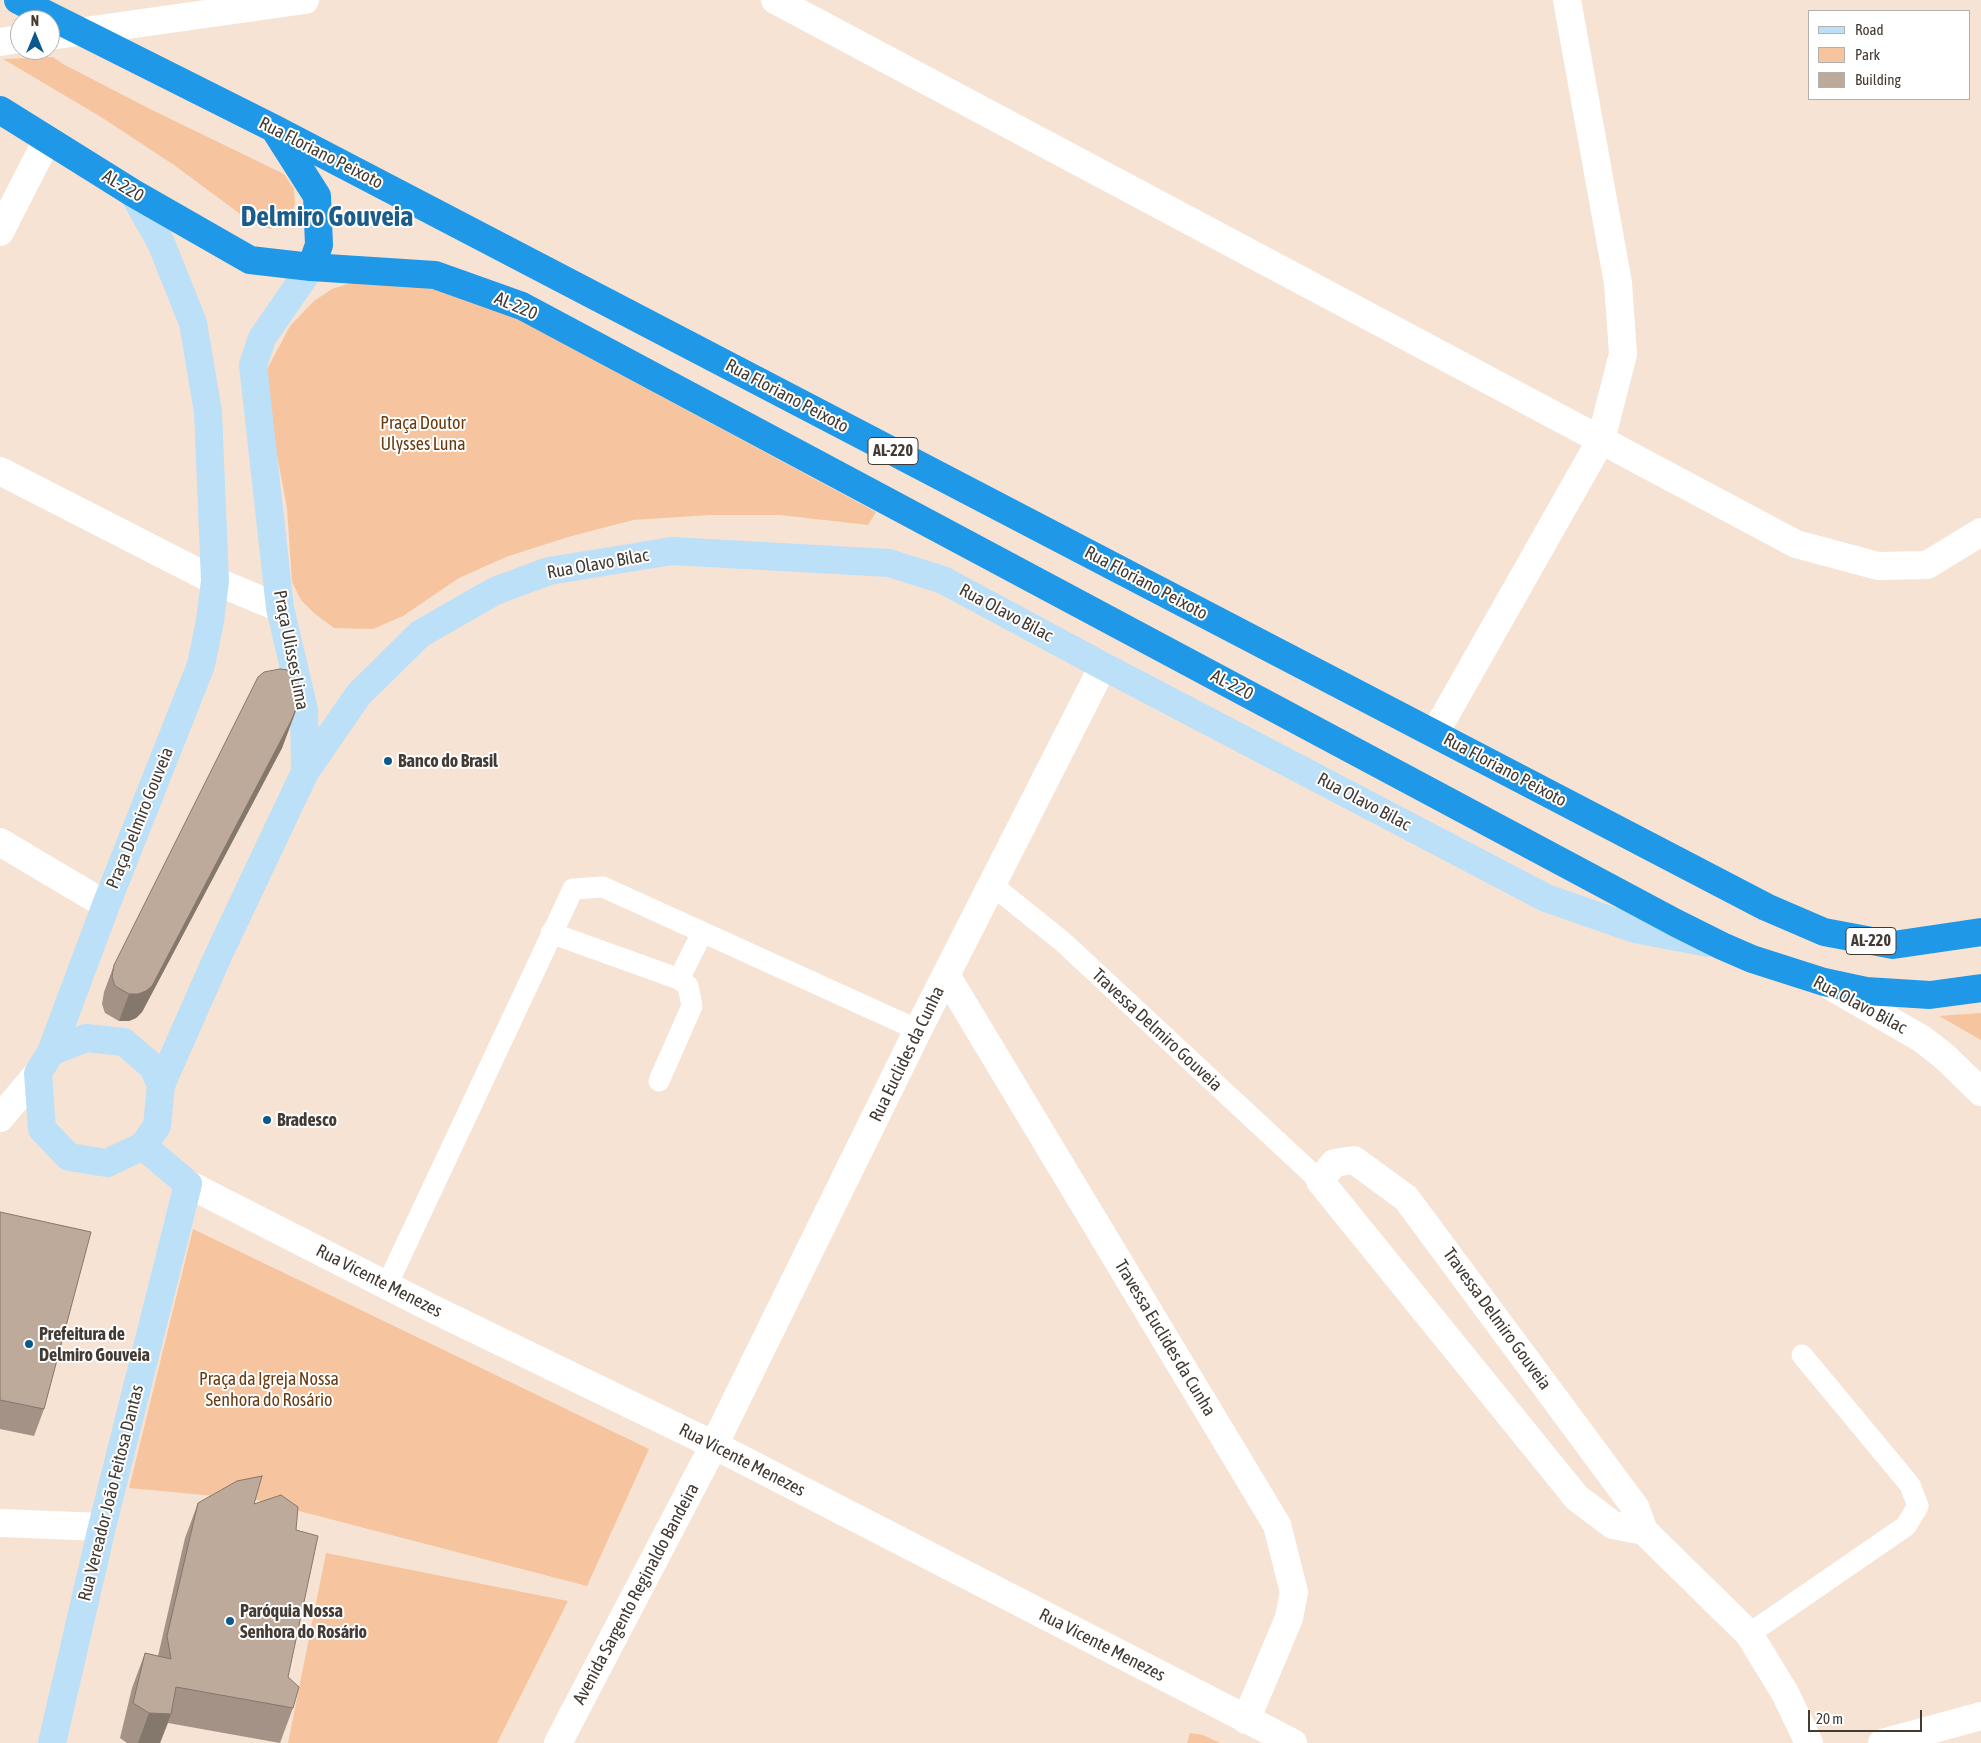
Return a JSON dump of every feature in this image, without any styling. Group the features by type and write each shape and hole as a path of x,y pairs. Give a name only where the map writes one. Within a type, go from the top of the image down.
{"highway":[{"name":"Rua Floriano Peixoto","path":"18,0 274,128 1766,907 1824,932 1893,945 1981,932"},
{"name":"AL-220","path":"0,110 133,193 250,260 311,267 435,275 522,306 1676,924"},
{"path":"274,128 317,196 319,245 311,267"},
{"name":"Rua Olavo Bilac","path":"1676,924 1752,959 1824,982"},
{"name":"AL-220","path":"1824,982 1866,991 1930,995 1981,988"}],"street":[{"path":"60,35 305,0"},
{"path":"776,0 1796,544 1878,566 1927,565 1981,532"},
{"path":"1435,733 1601,440 1624,354 1618,283 1566,0"},
{"path":"0,232 47,140"},
{"path":"133,193 161,243 193,323 208,412 215,581"},
{"name":"Praça Ulisses Lima","path":"160,1085 217,958 305,772 304,710 280,608 253,365 262,338 311,267"},
{"path":"0,472 215,581 280,608"},
{"name":"Rua Olavo Bilac","path":"305,772 359,694 420,634 495,591 549,571 672,551 889,563 943,580 1546,898 1635,929 1722,946"},
{"name":"Praça Delmiro Gouveia","path":"45,1063 201,665 210,622 215,581"},
{"name":"Rua Euclides da Cunha","path":"714,1445 918,1030 1103,666"},
{"path":"0,842 106,905"},
{"name":"Travessa Euclides da Cunha","path":"946,975 1277,1525 1294,1592 1289,1618 1246,1720"},
{"name":"Rua Olavo Bilac","path":"1824,982 1922,1039 1945,1057 1981,1092"},
{"path":"4,1107 45,1063 86,1038 124,1042 153,1067 160,1085 157,1126 143,1146 107,1163 69,1156 42,1129 45,1063"},
{"path":"143,1146 188,1184"},
{"name":"Travessa Delmiro Gouveia","path":"1644,1531 1613,1526 1577,1498 1320,1181 1334,1164 1354,1160 1406,1198 1635,1507 1644,1531 1749,1634 1785,1694 1809,1743"},
{"name":"Rua Vicente Menezes","path":"188,1184 433,1309 714,1445 1292,1743"},
{"name":"Rua Vereador João Feitosa Dantas","path":"52,1743 102,1527 188,1184"},
{"name":"Avenida Sargento Reginaldo Bandeira","path":"558,1743 714,1445"},
{"path":"0,1523 102,1527"},
{"path":"1882,1743 1981,1716"}],"lane":[{"name":"Travessa Delmiro Gouveia","path":"991,884 1063,942 1320,1181"},
{"path":"387,1285 573,889 603,887 918,1030"},
{"path":"551,933 679,979 688,986 692,1006 659,1081"},
{"path":"679,979 702,933"},
{"path":"1749,1634 1906,1526 1918,1506 1910,1485 1802,1355"}],"green space":[{"path":"3,59 57,60 150,109 284,174 294,189 295,203 293,212 271,229 255,225 174,165 101,117"},
{"name":"Praça Doutor Ulysses Luna","path":"389,279 480,299 876,512 868,525 780,515 710,515 633,520 568,537 506,557 459,578 403,616 373,629 334,628 314,613 301,600 292,582 287,508 266,397 265,373 290,326 314,301 332,289 354,282"},
{"path":"1981,1013 1981,1040 1939,1016"},
{"name":"Praça da Igreja Nossa Senhora do Rosário","path":"193,1229 649,1449 587,1586 257,1500 129,1488"},
{"path":"326,1553 568,1601 497,1743 288,1743"},
{"path":"1190,1733 1203,1735 1220,1743 1187,1743"}],"building":[{"path":"280,669 288,670 301,689 301,697 291,721 152,986 138,994 129,994 115,986 112,977 114,965 258,677 264,672"},
{"name":"Prefeitura de Delmiro Gouveia","path":"0,1212 91,1232 44,1409 0,1400"},
{"name":"Paróquia Nossa Senhora do Rosário","path":"262,1476 254,1504 281,1495 298,1507 296,1530 318,1536 288,1677 299,1687 293,1708 176,1687 171,1714 149,1713 133,1703 145,1653 171,1659 167,1636 198,1503 237,1481"}],"place":[{"name":"Banco do Brasil","path":"388,761"},
{"name":"Bradesco","path":"267,1120"},
{"name":"Prefeitura de Delmiro Gouveia","path":"29,1344"},
{"name":"Paróquia Nossa Senhora do Rosário","path":"230,1621"}],"district":[{"name":"Delmiro Gouveia","path":"327,217"}]}
